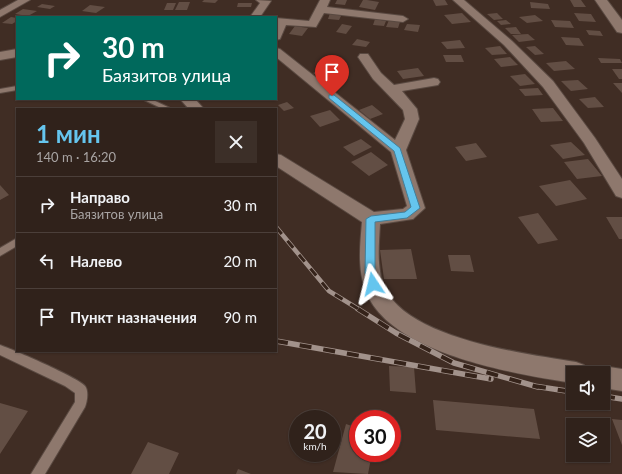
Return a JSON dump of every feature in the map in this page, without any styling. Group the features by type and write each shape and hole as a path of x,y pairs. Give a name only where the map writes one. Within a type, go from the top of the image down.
{"street":[{"path":"0,14 25,0"},
{"path":"256,16 266,1 260,0"},
{"path":"458,0 508,43 548,84 590,141 622,192"},
{"path":"601,0 622,29"},
{"path":"277,32 279,21 312,25 323,5 403,19"},
{"path":"0,56 16,53"},
{"path":"277,54 398,150 416,208 407,214 371,219 277,160"},
{"path":"364,57 377,76 410,109 412,119 398,150"},
{"path":"395,93 396,88 434,82"},
{"path":"189,100 196,108"},
{"path":"371,219 370,273 377,295 396,318 430,338 523,365 566,371"},
{"path":"610,378 622,380"}],"lane":[{"path":"0,91 16,88"},
{"path":"147,100 167,108"},
{"path":"0,252 16,243"},
{"path":"0,350 69,382 81,390 81,403 38,474"}],"building":[{"path":"204,0 218,0 215,3 202,2"},
{"path":"337,0 347,0 345,5 335,4"},
{"path":"363,0 379,2 375,10 359,7"},
{"path":"433,0 445,0 448,5 436,6"},
{"path":"570,0 581,0 586,7 574,7"},
{"path":"179,2 190,2 187,10 175,10"},
{"path":"530,2 548,4 550,9 531,8"},
{"path":"167,3 176,3 173,10 164,10"},
{"path":"238,3 252,3 251,7 237,7"},
{"path":"42,4 55,6 50,9 37,7"},
{"path":"90,5 105,7 96,13 82,11"},
{"path":"23,9 37,11 28,16 15,14"},
{"path":"330,13 342,14 339,20 328,19"},
{"path":"462,13 471,22 452,24 444,15"},
{"path":"497,13 503,19 494,20 487,14"},
{"path":"574,13 591,14 596,22 579,21"},
{"path":"535,15 543,21 527,23 519,17"},
{"path":"11,17 16,18 16,22 12,24 2,23"},
{"path":"375,19 386,21 384,26 373,25"},
{"path":"389,20 400,22 398,28 386,27"},
{"path":"506,20 511,24 501,25 497,21"},
{"path":"551,20 570,21 574,28 555,27"},
{"path":"342,24 352,26 346,34 336,32"},
{"path":"407,24 420,25 418,32 404,30"},
{"path":"295,26 308,28 302,36 289,34"},
{"path":"516,27 521,34 511,34 505,28"},
{"path":"586,30 600,31 603,36 589,35"},
{"path":"528,34 535,40 519,42 512,35"},
{"path":"561,37 579,38 584,46 566,45"},
{"path":"357,39 370,42 366,47 352,45"},
{"path":"460,40 465,48 447,49 441,42"},
{"path":"500,46 507,54 492,55 485,48"},
{"path":"535,46 544,54 535,55 526,47"},
{"path":"443,55 461,55 464,62 446,62"},
{"path":"510,57 518,65 501,67 494,59"},
{"path":"598,58 620,59 622,63 601,63"},
{"path":"566,61 575,69 554,71 546,63"},
{"path":"327,67 342,77 328,83 313,73"},
{"path":"418,68 424,76 403,79 397,71"},
{"path":"612,69 622,69 622,79 619,79"},
{"path":"525,74 535,84 520,86 510,76"},
{"path":"578,80 588,89 571,91 561,81"},
{"path":"613,83 622,83 622,93"},
{"path":"538,88 543,95 525,96 519,89"},
{"path":"595,97 604,107 588,108 579,99"},
{"path":"287,102 294,108 284,111 278,105"},
{"path":"372,105 383,114 370,119 359,110"},
{"path":"553,108 563,121 541,122 532,109"},
{"path":"330,110 340,120 320,127 310,116"},
{"path":"361,139 372,147 354,156 343,147"},
{"path":"571,142 585,155 563,159 550,145"},
{"path":"476,143 487,157 466,161 455,147"},
{"path":"371,152 388,165 369,176 351,162"},
{"path":"588,159 602,176 577,179 564,162"},
{"path":"570,180 587,199 556,206 539,186"},
{"path":"0,185 9,195 0,200"},
{"path":"538,213 558,240 538,244 518,217"},
{"path":"606,217 622,217 622,239 619,239"},
{"path":"411,249 417,279 384,279 380,250"},
{"path":"448,255 470,255 474,272 451,271"},
{"path":"389,366 414,367 416,393 390,391"},
{"path":"433,400 534,409 540,439 436,430"},
{"path":"0,403 28,411 0,454"},
{"path":"612,419 622,420 622,445"},
{"path":"346,424 349,425 349,462 370,462 368,474 333,472 336,462 341,462 341,442"},
{"path":"148,442 179,453 169,474 131,474"},
{"path":"238,469 251,474 236,474"}],"railway":[{"path":"277,228 329,291 360,310"},
{"path":"358,309 396,333 454,363 535,386"},
{"path":"277,341 491,379"},
{"path":"535,386 566,391"},
{"path":"610,397 622,399"}],"route":[{"path":"332,96 398,150 416,208 407,214 371,219 370,273 373,284"}]}
